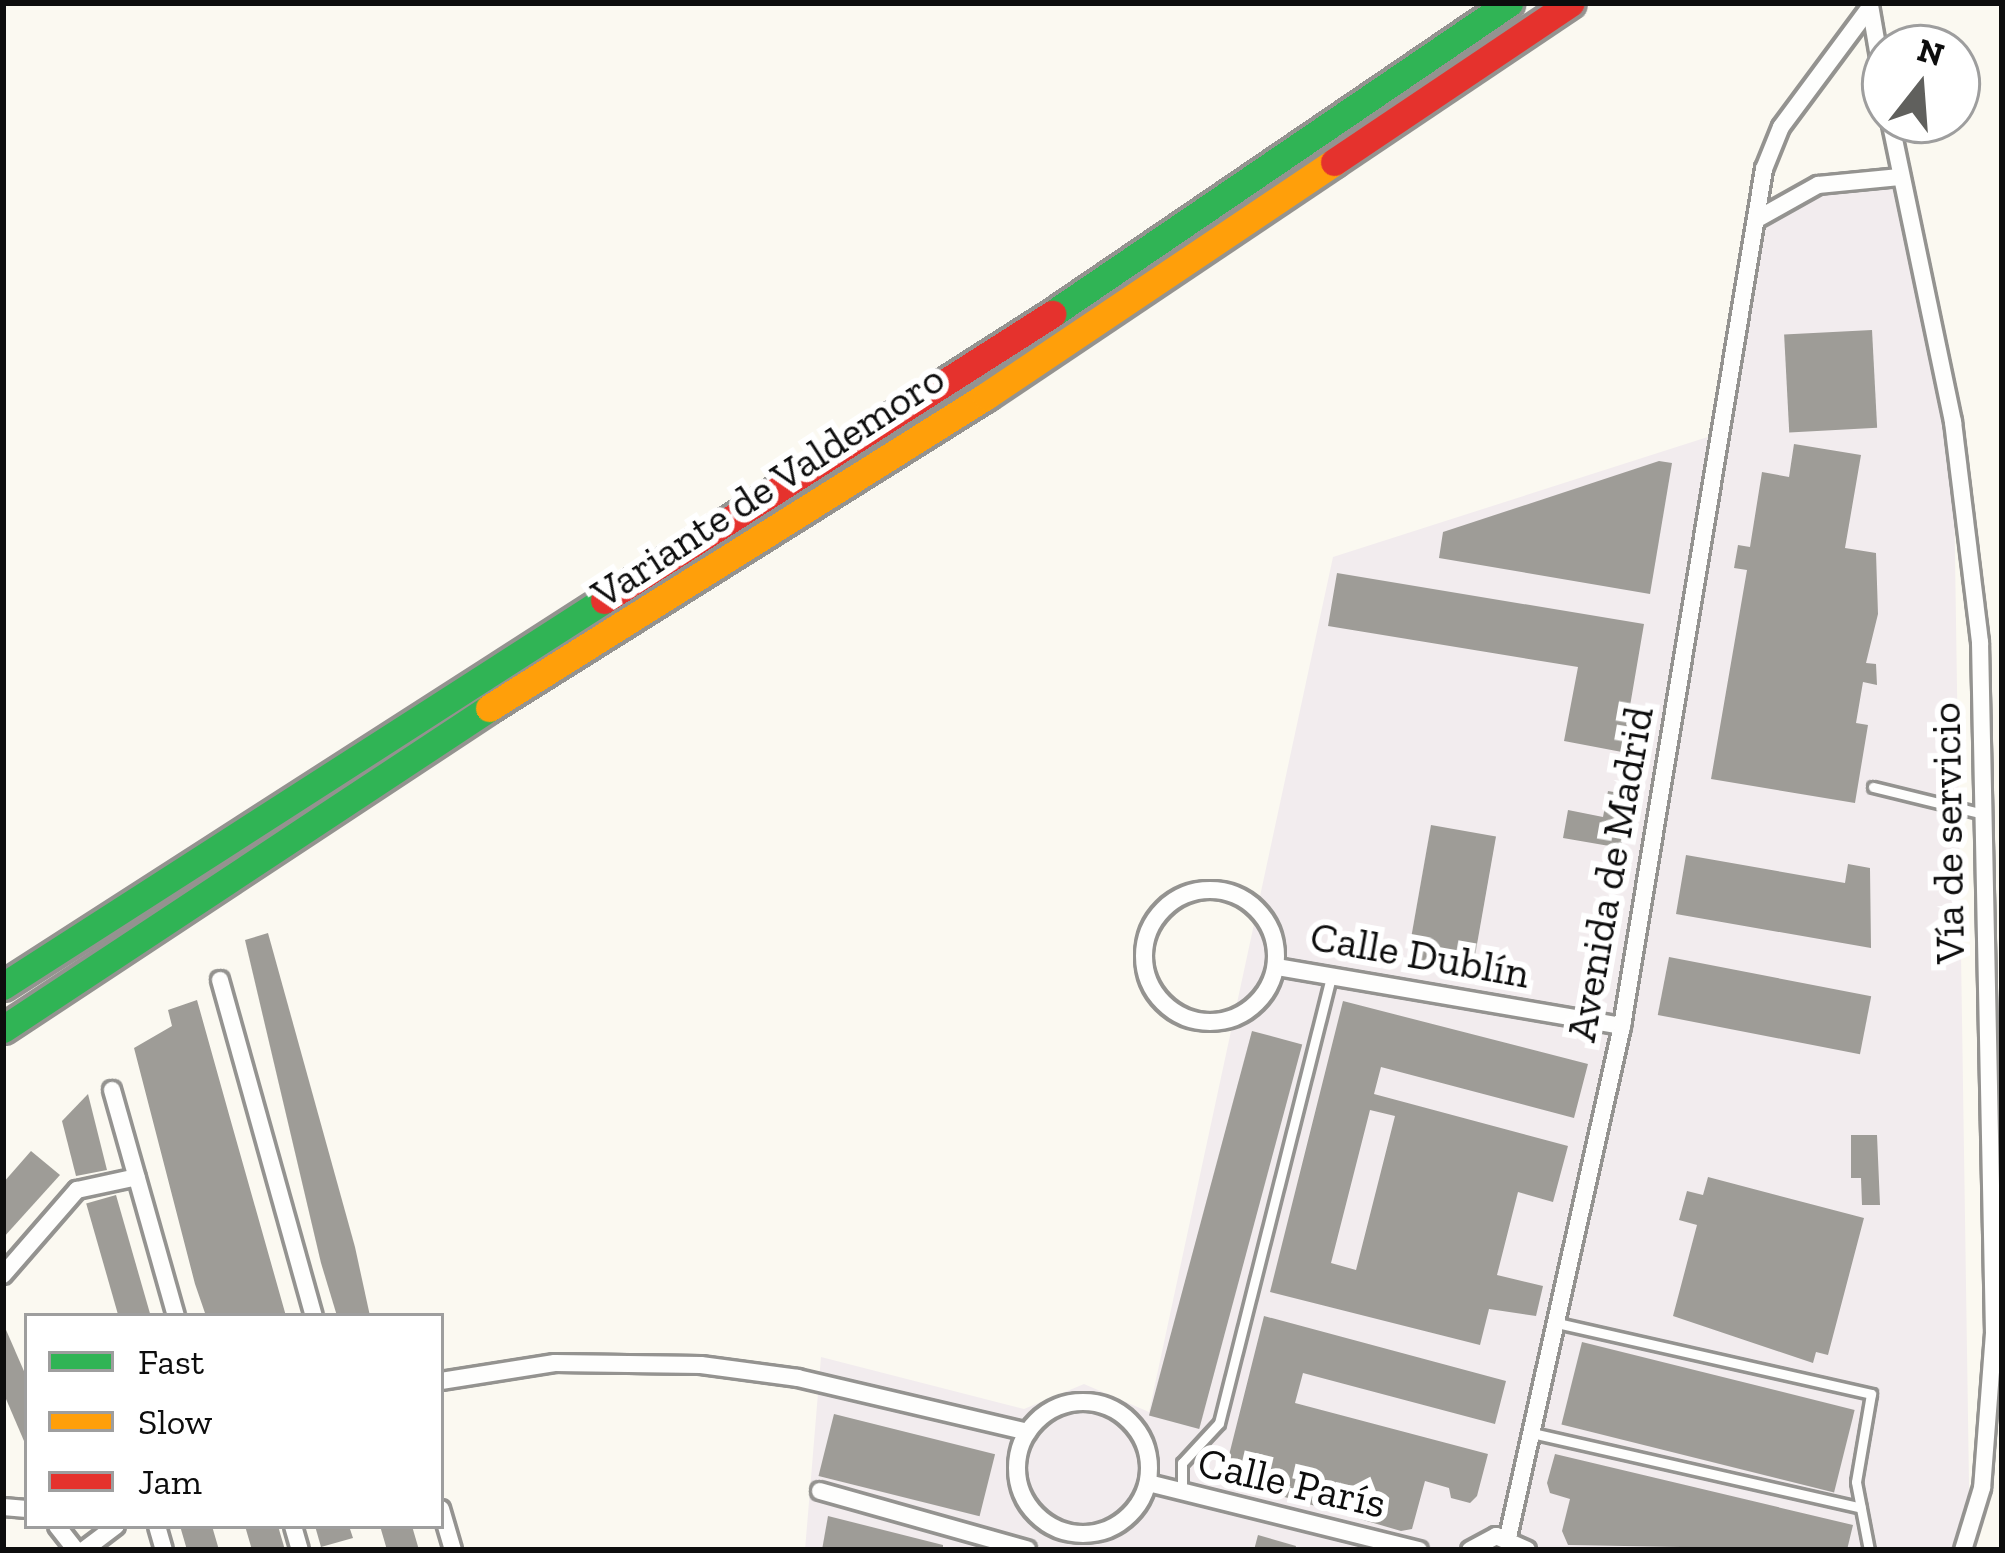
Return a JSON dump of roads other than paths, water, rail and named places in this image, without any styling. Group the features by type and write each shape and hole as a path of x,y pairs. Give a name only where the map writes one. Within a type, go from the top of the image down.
{"main road":[{"name":"Variante de Valdemoro","path":"3,986 97,919 968,371 1509,3"},
{"name":"Variante de Valdemoro","path":"3,1029 266,848 986,396 1571,3"}],"street":[{"name":"Avenida de Madrid","path":"1508,1537 1622,1026 1764,169 1781,127 1870,5"},
{"name":"Vía de servicio","path":"1894,144 1953,422 1980,642 1992,1408 1963,1550"},
{"path":"1759,218 1817,185 1900,177"},
{"name":"Calle Dublín","path":"1206,889 1236,893 1268,924 1277,967 1266,994 1244,1015 1200,1021 1160,1001 1145,975 1144,945 1155,917 1178,897 1206,889"},
{"name":"Calle Dublín","path":"1277,967 1622,1026"},
{"path":"220,980 313,1313"},
{"path":"112,1090 175,1313"},
{"path":"3,1274 77,1190 137,1178"},
{"path":"444,1381 555,1364 700,1365 797,1378 1028,1432"},
{"path":"1100,1404 1118,1412 1144,1443 1148,1483 1129,1516 1094,1533 1039,1517 1019,1486 1028,1432 1059,1407 1100,1404"},
{"name":"Calle París","path":"1148,1483 1181,1495 1419,1550"},
{"path":"820,1491 1026,1550 1039,1517"},
{"path":"444,1519 453,1550"},
{"path":"80,1550 112,1529"},
{"path":"1470,1550 1508,1537 1527,1550"}],"lane":[{"path":"1873,787 1984,814"},
{"path":"1181,1495 1182,1463 1219,1423 1331,977"},
{"path":"1556,1322 1871,1394 1856,1482 1869,1550"},
{"path":"1532,1433 1861,1508"}]}
